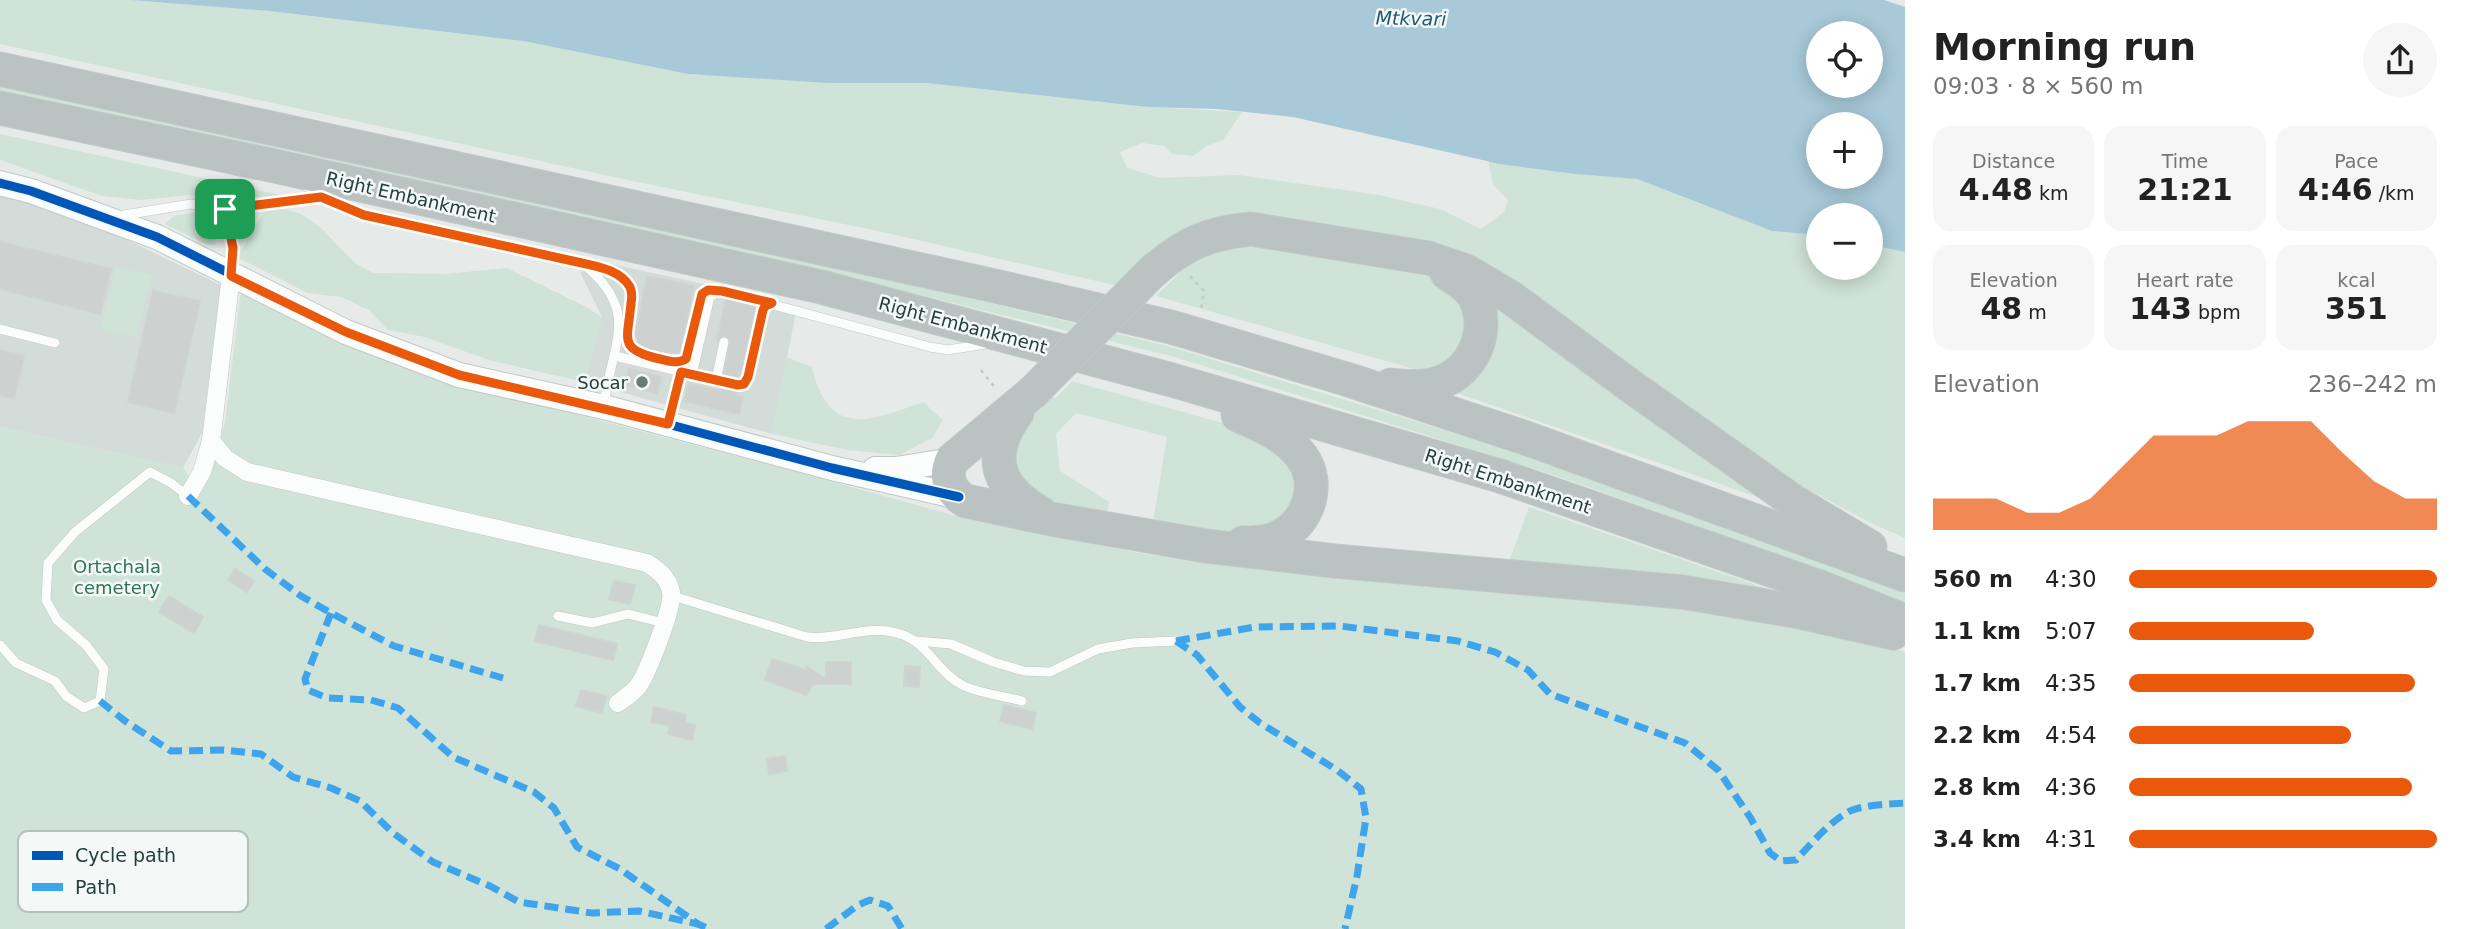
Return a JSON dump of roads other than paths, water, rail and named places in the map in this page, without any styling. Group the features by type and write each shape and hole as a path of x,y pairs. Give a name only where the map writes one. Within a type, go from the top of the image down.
{"highway":[{"name":"Right Embankment","path":"0,69 995,286 1171,327 1346,379 1523,437 1905,575"},
{"name":"Right Embankment","path":"0,108 821,287 1172,380 1500,476 1820,587 1905,621"},
{"path":"1905,565 1793,501 1642,395 1510,297 1466,271 1428,258 1251,229 1227,231 1192,243 1152,272 1018,394 948,469 948,481 952,490 967,500 1051,519 1206,546 1335,561 1682,592 1795,611 1905,637"},
{"path":"1346,379 1409,388 1439,383 1462,370 1476,351 1481,326 1475,298 1461,282 1446,272 1396,252"},
{"path":"1172,380 1207,402 1263,426 1286,440 1303,458 1311,477 1311,494 1306,510 1296,524 1280,537 1257,542 1206,546"},
{"path":"967,500 992,496 1001,485 999,444 1018,394"},
{"path":"959,455 986,450 1001,470 1014,495 1023,504 1051,519"}],"street":[{"path":"0,183 31,191 157,237 346,332 459,375 604,407 832,468 967,500"},
{"path":"188,496 202,472 211,441 231,276"},
{"path":"211,441 225,458 247,472 648,564 663,574 673,596 653,655 638,688 618,703"},
{"path":"832,468 896,469 959,455"}],"lane":[{"path":"279,167 321,197 364,215 582,263 615,273 631,288 627,337 629,347 639,354 682,362 686,359 702,294 708,290 772,303 948,350 1014,338"},
{"path":"106,219 191,204 225,209 321,197"},
{"path":"225,209 233,248 231,276"},
{"path":"582,263 601,278 612,295 619,315 620,334 604,407"},
{"path":"692,375 710,296 722,291"},
{"path":"615,356 738,385 744,384 748,377 763,310 772,303"},
{"path":"0,329 55,343"},
{"path":"716,380 724,342"},
{"path":"668,424 681,372"},
{"path":"0,645 16,663 55,681 66,696 84,708 100,701 104,670 86,645 57,620 46,600 48,564 75,532 150,472 171,482 188,496"},
{"path":"673,596 807,637 885,630 916,641 951,645 1024,671 1050,672 1098,649 1132,643 1176,641"},
{"path":"558,616 592,623 628,614 664,622"},
{"path":"916,641 936,664 963,685 1022,701"}],"water":[{"name":"Mtkvari","path":"130,0 1884,0 1905,7 1905,252 1883,247 1883,203 1806,203 1806,234 1772,231 1637,179 1500,164 1293,117 1217,109 1148,107 927,83 827,83 688,74 523,41 269,11"}],"place":[{"name":"Socar","path":"642,382"}],"park label":[{"name":"Ortachala cemetery","path":"117,576"}]}
